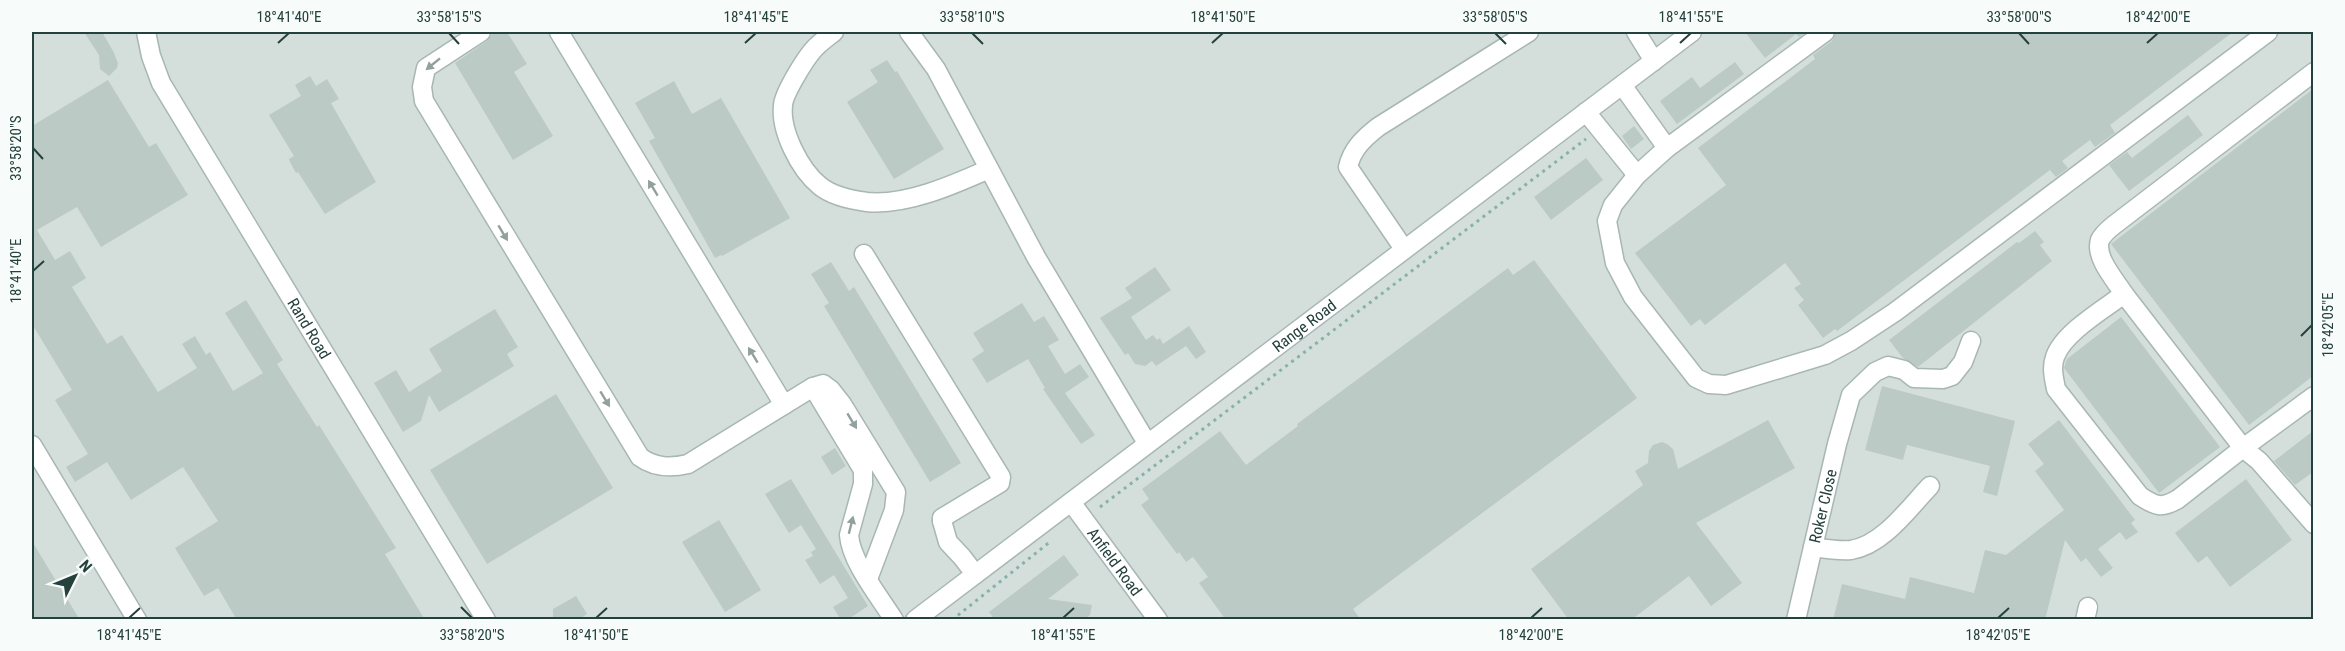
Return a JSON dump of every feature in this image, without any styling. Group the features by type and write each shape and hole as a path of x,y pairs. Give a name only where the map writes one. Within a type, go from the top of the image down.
{"street":[{"name":"Rand Road","path":"146,32 160,83 486,620"},
{"path":"481,32 426,68 422,87 424,101 640,457 650,464 660,466 674,467 688,464 813,387 823,384 831,390 896,492 894,510 868,579"},
{"path":"559,32 784,405"},
{"path":"834,32 815,47 783,103 789,141 801,165 820,186 839,196 869,202 887,201 936,191 990,169"},
{"path":"909,32 936,69 1036,257 1147,443"},
{"path":"1404,249 1348,167 1351,156 1366,136 1378,127 1529,32"},
{"path":"1636,32 1654,61"},
{"name":"Range Road","path":"915,620 1692,32"},
{"path":"1825,32 1667,148 1636,175 1613,205 1607,221 1615,263 1633,297 1696,378 1716,385 1739,382 1825,355 1851,341 1895,312 2268,32"},
{"path":"2313,72 2106,233 2100,241 2102,256 2124,294 2243,448 2259,461 2313,524"},
{"path":"1622,85 1667,148"},
{"path":"1586,112 1636,175"},
{"path":"864,254 1001,477 1000,483 942,518 942,521 956,536 963,557 975,574"},
{"path":"2124,294 2074,332 2062,344 2055,357 2052,372 2056,389 2140,496 2160,507 2168,506 2178,499 2313,396"},
{"name":"Roker Close","path":"1796,620 1851,394 1875,372 1888,366 1904,370 1914,378 1942,379 1952,376 1963,363 1971,341"},
{"path":"813,387 863,470 863,484 849,535 852,549 894,620"},
{"path":"32,445 137,620"},
{"path":"1813,547 1838,550 1865,545 1881,535 1930,486"},
{"name":"Anfield Road","path":"1071,502 1158,620"}],"path":[{"path":"1100,507 1590,136"},
{"path":"952,620 1051,541"}],"shaded area":[{"path":"32,32 2313,32 2313,619 32,619"}],"building":[{"path":"84,32 102,32 113,51 118,63 117,68 109,76 100,69 99,55"},
{"path":"494,32 507,32 527,64 514,72 553,136 513,160 455,63 487,41"},
{"path":"1745,32 1807,32 1799,37 1796,34 1765,58"},
{"path":"1836,32 2233,32 2110,125 2115,133 2095,147 2090,140 2062,161 2068,168 2056,177 2050,170 1837,331 1835,329 1823,338 1798,305 1804,300 1794,288 1801,284 1785,263 1705,325 1700,319 1691,326 1635,253 1726,185 1698,148 1815,59 1813,55 1832,41"},
{"path":"887,60 895,72 897,71 944,149 894,179 847,102 878,82 870,70"},
{"path":"1735,62 1744,74 1677,124 1660,101 1692,77 1700,88"},
{"path":"310,76 316,86 327,79 339,99 331,103 376,182 325,214 298,172 296,173 289,159 294,156 269,115 301,96 295,85"},
{"path":"108,80 149,147 156,143 188,195 101,247 77,207 37,230 55,260 70,251 86,278 72,287 107,344 122,335 158,392 197,368 182,344 195,336 206,355 210,352 233,391 263,373 225,313 246,300 283,360 277,364 317,427 319,425 396,548 385,554 425,620 237,620 218,588 204,596 175,548 218,521 183,467 131,500 107,462 75,482 66,467 88,454 55,400 72,390 32,324 32,126"},
{"path":"674,81 692,114 721,98 790,218 715,258 649,141 655,138 635,103"},
{"path":"2313,89 2313,376 2249,425 2111,244"},
{"path":"2188,115 2203,135 2129,191 2109,165 2127,152 2132,158"},
{"path":"1634,126 1644,139 1631,149 1622,136"},
{"path":"1586,158 1603,180 1551,220 1534,197"},
{"path":"2035,231 2044,242 2040,245 2052,261 1918,367 1903,358 1889,340 2017,242 2019,243"},
{"path":"1534,260 1637,398 1353,609 1361,620 1226,620 1199,583 1208,577 1193,557 1186,562 1179,552 1177,554 1141,505 1149,499 1142,489 1220,431 1246,465 1298,426 1297,424 1508,268 1513,275"},
{"path":"831,262 849,291 854,287 961,463 930,482 824,306 829,303 811,274"},
{"path":"1155,267 1171,290 1131,317 1146,340 1153,335 1157,340 1160,338 1163,344 1189,326 1206,352 1196,359 1186,346 1156,366 1152,361 1145,366 1135,364 1128,353 1125,355 1100,318 1132,298 1125,288"},
{"path":"1022,303 1034,322 1044,316 1059,340 1048,346 1065,374 1080,364 1089,377 1065,393 1095,435 1081,444 1043,389 1045,388 1028,359 987,383 972,359 984,351 973,333"},
{"path":"495,309 518,347 507,354 514,366 439,412 429,395 421,421 403,432 374,383 396,370 409,392 442,371 429,349"},
{"path":"2121,317 2220,447 2159,493 2064,368 2067,359"},
{"path":"1882,386 2015,421 1997,496 1983,492 1990,466 1907,445 1903,460 1865,450"},
{"path":"556,394 613,488 487,564 430,470"},
{"path":"1768,420 1795,468 1696,523 1742,583 1711,606 1689,576 1631,620 1569,620 1531,569 1643,485 1635,471 1648,463 1649,451 1653,445 1662,442 1673,449 1678,469"},
{"path":"2059,420 2135,520 2131,523 2138,532 2126,540 2120,532 2098,549 2113,568 2101,577 2086,558 2081,562 2065,540 2045,620 1833,620 1842,584 1905,599 1910,577 1974,593 1985,550 2006,555 2064,510 2035,471 2044,464 2028,444"},
{"path":"2313,431 2313,472 2295,485 2274,461"},
{"path":"835,448 846,466 832,475 821,457"},
{"path":"791,479 868,606 847,620 841,620 833,607 848,598 834,575 820,584 805,560 813,556 811,552 816,549 801,525 789,533 765,494"},
{"path":"2246,479 2292,540 2230,587 2207,556 2198,563 2175,533"},
{"path":"719,520 761,590 725,612 682,542"},
{"path":"32,541 47,566 80,620 32,620"},
{"path":"1064,555 1079,575 1048,599 1092,605 1090,615 1084,620 995,620 989,612"},
{"path":"576,596 587,614 578,620 553,620 553,609"}]}
